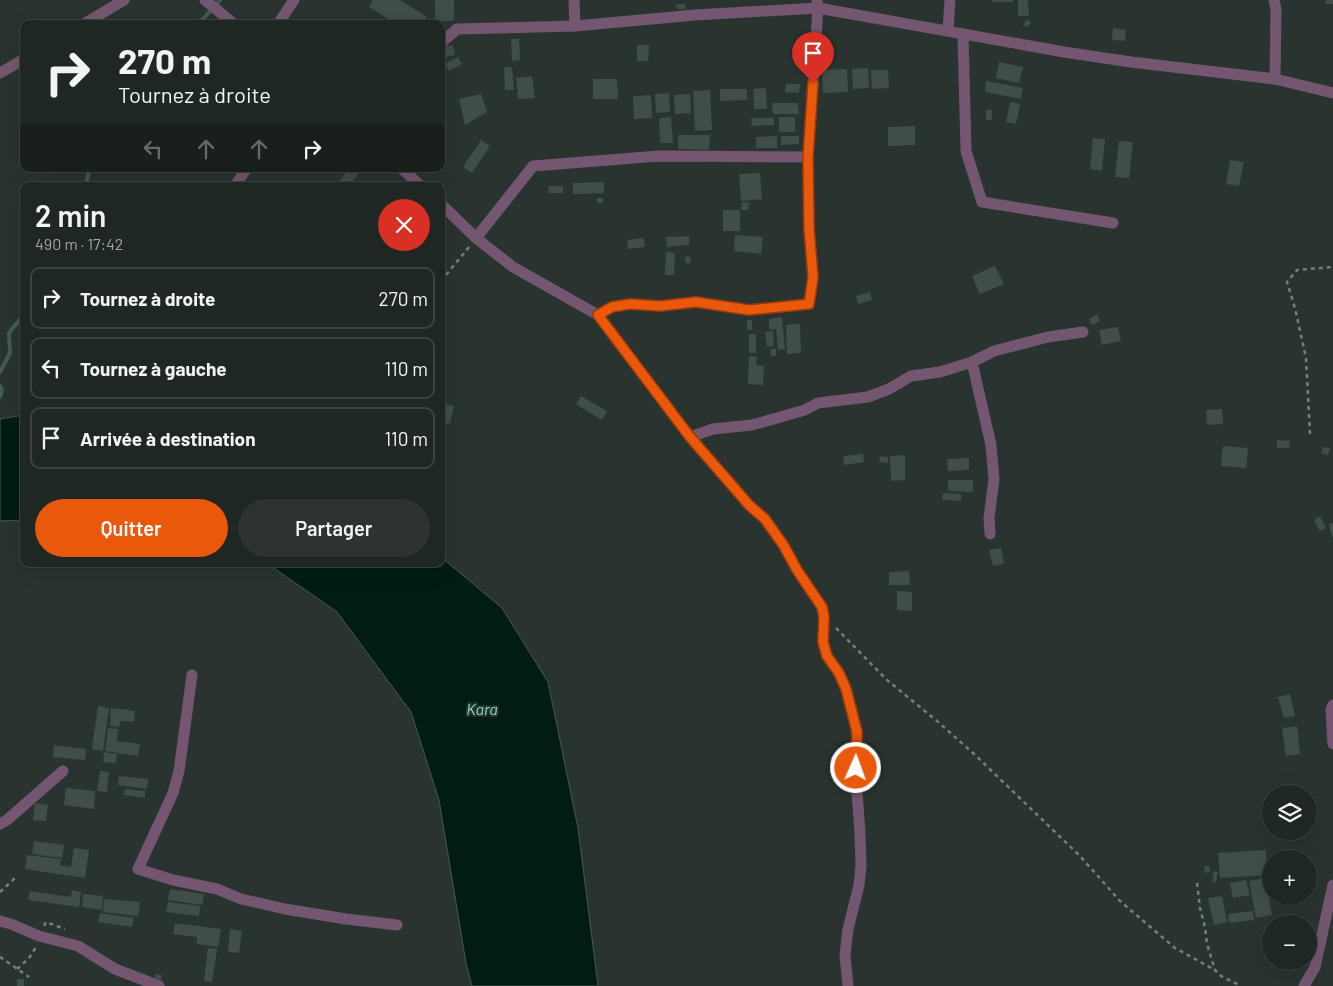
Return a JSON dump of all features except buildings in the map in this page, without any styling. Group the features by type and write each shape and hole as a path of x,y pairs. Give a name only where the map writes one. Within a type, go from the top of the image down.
{"street":[{"path":"91,20 124,0"},
{"path":"205,0 229,20"},
{"path":"281,20 294,0"},
{"path":"574,0 574,26"},
{"path":"948,31 950,0"},
{"path":"1274,0 1276,10 1275,79"},
{"path":"598,315 612,307 630,304 660,306 696,302 749,310 809,304 813,277 809,228 808,157 817,4"},
{"path":"445,40 457,29 574,26 817,4 963,34 1064,52 1275,79 1333,93"},
{"path":"963,34 966,150 982,202 1113,223"},
{"path":"0,73 20,61"},
{"path":"476,238 533,166 659,156 808,157"},
{"path":"405,172 417,182"},
{"path":"445,208 476,238 513,267 598,315 690,437 749,505 765,519 822,607 824,617 823,642 827,656 839,673 846,689 857,732 856,778 861,866 859,885 848,929 845,954 848,986"},
{"path":"690,437 713,429 752,425 805,410 818,403 868,397 889,389 911,376 940,372 972,362 994,351 1048,337 1083,332"},
{"path":"972,362 991,445 994,479 989,518 990,534"},
{"path":"192,675 179,771 173,793 138,869 173,880 217,889 241,900 285,910 398,925"},
{"path":"1333,705 1333,744"},
{"path":"0,824 64,771"},
{"path":"1304,986 1315,966 1333,885"},
{"path":"0,921 39,936 78,946 115,969 159,986"}],"path":[{"path":"445,276 476,238"},
{"path":"1310,434 1306,358 1287,282 1297,270 1333,267"},
{"path":"824,617 887,680 937,721 1030,807 1080,856 1120,901 1174,948 1241,986"},
{"path":"0,892 15,878"},
{"path":"1197,883 1207,944 1215,970"},
{"path":"17,970 35,950 39,936"},
{"path":"0,957 29,977"}],"water":[{"path":"20,416 20,520 0,521 0,419"},
{"name":"Kara","path":"445,560 502,608 548,682 578,828 598,986 472,986 466,963 439,800 411,712 337,612 272,567 445,567"}],"waterway":[{"path":"201,20 220,0"},
{"path":"87,182 88,172"},
{"path":"0,372 10,353 9,333 20,319"},
{"path":"0,386 2,390 0,397"}],"route":[{"path":"813,83 808,157 809,228 813,277 809,304 749,310 696,302 660,306 630,304 612,307 598,315 690,437 749,505 765,519 822,607 824,617 823,642 827,656 839,673 846,689 857,732 856,768"}]}
